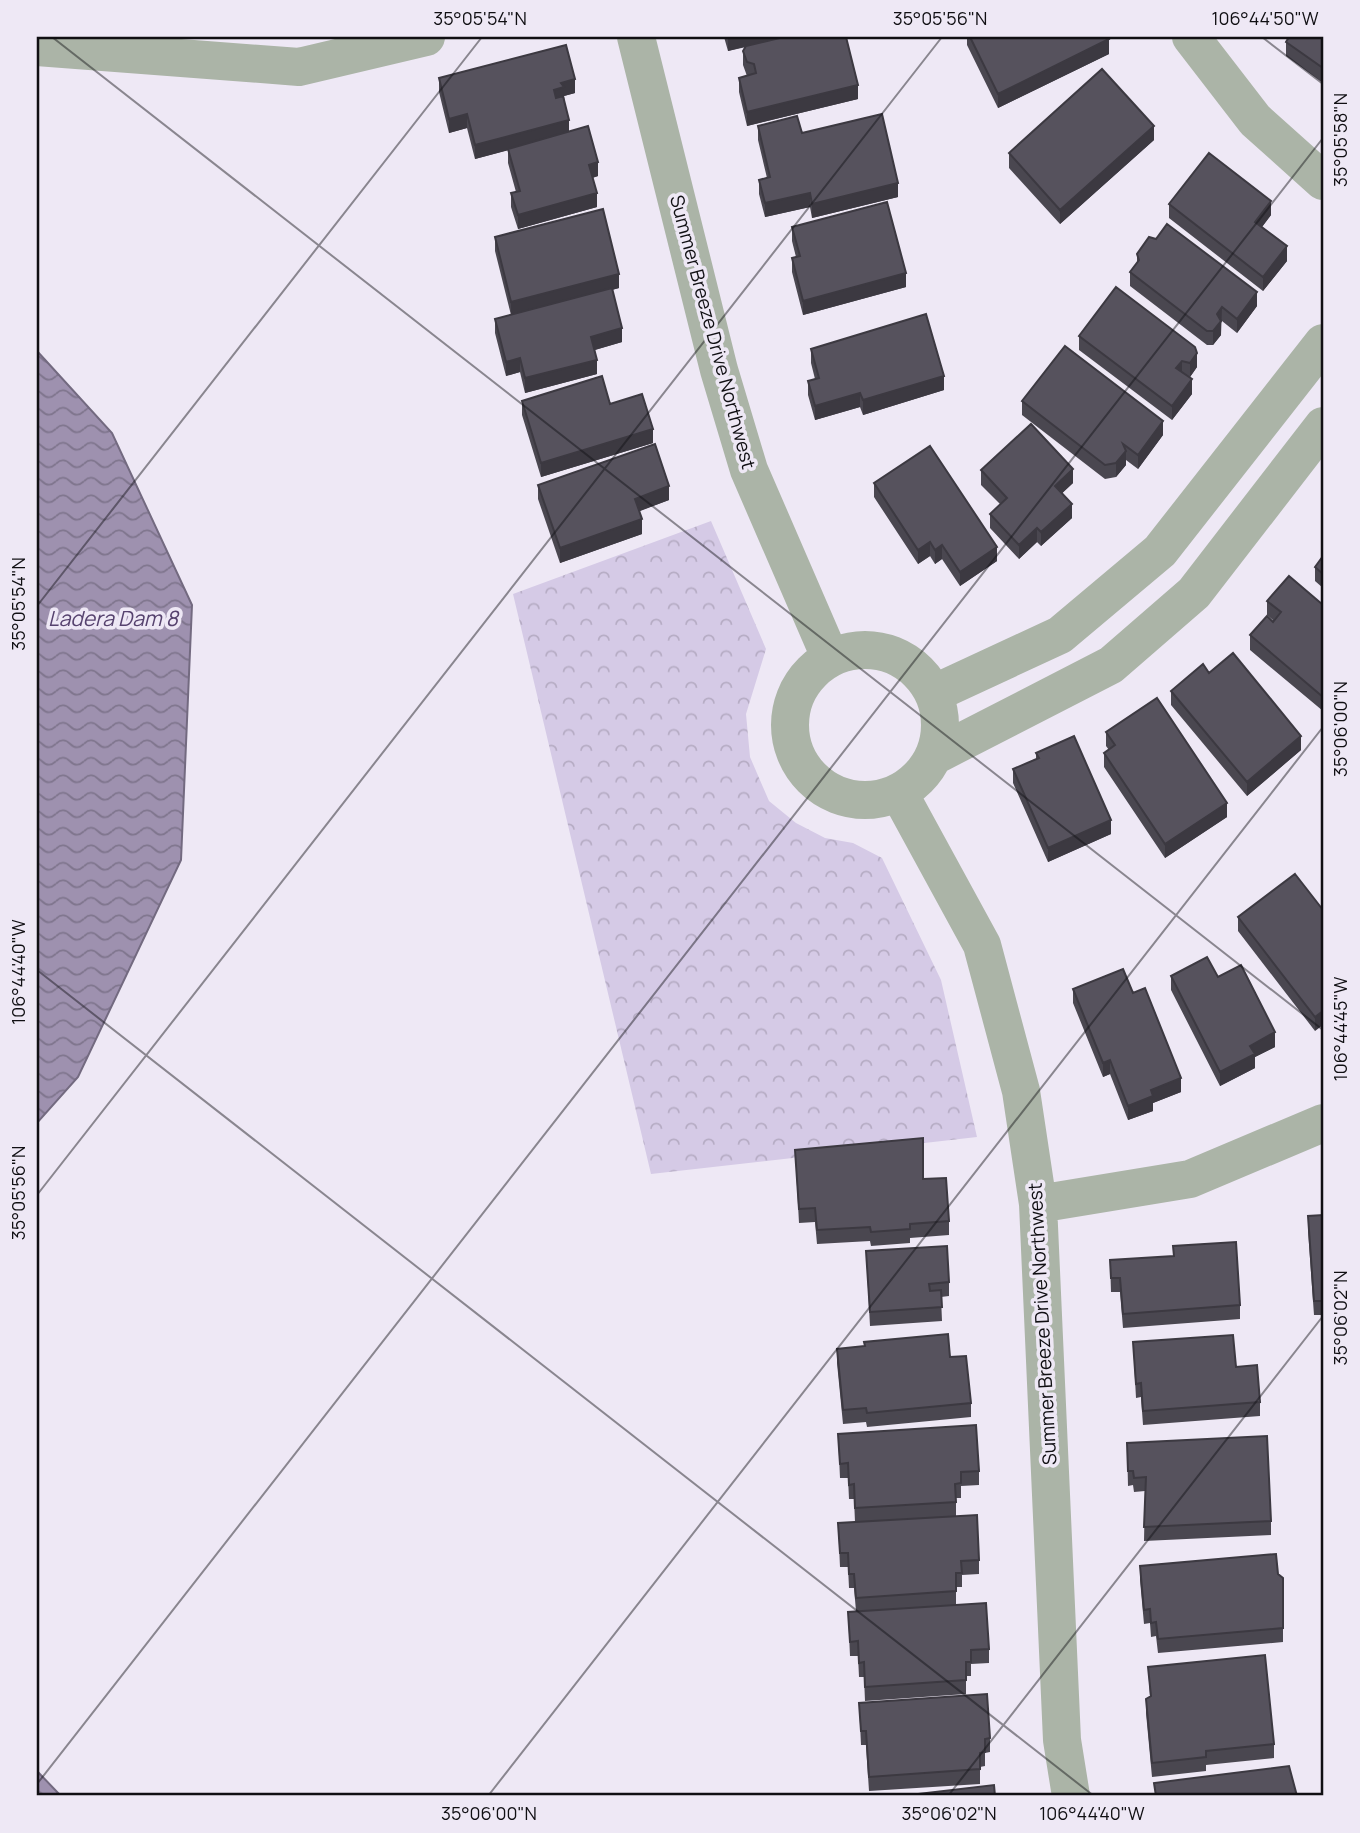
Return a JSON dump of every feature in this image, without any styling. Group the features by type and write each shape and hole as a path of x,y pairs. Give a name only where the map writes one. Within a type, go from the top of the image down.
{"street":[{"path":"37,47 299,67 426,37"},
{"name":"Summer Breeze Drive Northwest","path":"636,37 719,370 749,470 830,657"},
{"path":"1191,37 1255,120 1323,181"},
{"path":"935,693 1060,635 1160,551 1323,343"},
{"path":"934,756 1111,665 1194,593 1323,426"},
{"path":"860,649 879,650 905,660 924,677 935,693 941,727 934,756 919,778 900,793 861,801 836,795 815,782 796,757 789,733 792,705 807,676 830,657 860,649"},
{"name":"Summer Breeze Drive Northwest","path":"900,793 982,945 1021,1091 1038,1204 1062,1740 1071,1796"},
{"path":"1038,1204 1190,1179 1323,1123"}],"green space":[{"path":"711,521 766,649 746,714 750,757 769,801 796,823 825,838 853,843 882,858 941,980 977,1137 651,1174 513,594"}],"water":[{"name":"Ladera Dam 8","path":"37,351 112,433 192,605 181,860 78,1077 37,1123"},
{"path":"37,1771 61,1796 37,1796"}],"building":[{"path":"784,37 846,37 858,85 747,112 739,78 756,73 754,64 747,62 743,51 746,46"},
{"path":"970,37 1108,37 1109,39 998,94"},
{"path":"1289,37 1323,37 1323,68 1286,42"},
{"path":"566,45 575,79 561,83 564,87 554,90 556,98 563,96 569,120 475,145 467,114 449,119 439,78"},
{"path":"1102,69 1154,126 1060,210 1009,153"},
{"path":"882,114 898,183 812,204 810,193 765,203 759,180 770,177 758,126 797,116 802,133"},
{"path":"588,126 598,162 589,165 597,193 518,215 511,193 520,191 508,149"},
{"path":"1209,153 1271,201 1255,222 1287,246 1263,277 1169,204"},
{"path":"887,202 906,273 803,301 792,258 800,256 792,227"},
{"path":"603,209 619,274 511,302 495,237"},
{"path":"1167,224 1257,292 1237,319 1222,307 1217,314 1221,321 1213,331 1207,331 1130,272 1139,260 1137,254 1149,237 1156,239"},
{"path":"1116,287 1195,347 1197,353 1190,363 1182,361 1176,368 1192,379 1172,406 1079,336"},
{"path":"612,288 622,328 591,337 597,360 525,378 520,358 506,362 495,319"},
{"path":"926,314 944,376 863,400 860,393 815,406 808,381 819,378 811,349"},
{"path":"1065,346 1163,421 1138,455 1123,444 1126,451 1116,463 1105,465 1022,401"},
{"path":"602,376 610,404 642,394 653,429 541,463 522,401"},
{"path":"1031,424 1073,469 1055,486 1072,504 1041,532 1037,528 1019,545 990,514 1007,498 981,470"},
{"path":"655,444 669,486 635,499 642,519 560,548 538,485"},
{"path":"930,446 997,547 960,572 942,545 935,550 930,542 918,550 874,483"},
{"path":"1323,556 1323,574 1315,567"},
{"path":"1289,576 1323,605 1323,697 1250,635 1267,616 1273,622 1281,612 1267,601"},
{"path":"1233,653 1301,736 1247,782 1171,691 1203,664 1209,673"},
{"path":"1157,698 1227,803 1165,844 1104,753 1115,745 1106,732"},
{"path":"1074,736 1111,820 1048,848 1013,769 1039,758 1036,753"},
{"path":"1295,874 1323,910 1323,1011 1315,1017 1238,917"},
{"path":"1207,957 1218,977 1241,965 1275,1032 1250,1046 1255,1054 1220,1072 1171,976"},
{"path":"1123,969 1133,993 1145,988 1181,1078 1151,1090 1153,1096 1128,1106 1110,1060 1103,1063 1073,989"},
{"path":"923,1138 923,1179 946,1178 949,1221 910,1224 910,1229 871,1232 870,1227 817,1230 815,1208 799,1209 795,1150"},
{"path":"1323,1215 1323,1301 1314,1301 1308,1216"},
{"path":"1236,1242 1240,1305 1123,1314 1120,1278 1111,1278 1110,1260 1174,1256 1173,1246"},
{"path":"947,1246 949,1282 929,1284 930,1291 941,1290 942,1307 870,1312 866,1251"},
{"path":"948,1334 950,1357 966,1356 971,1403 867,1413 866,1408 843,1410 837,1349 865,1346 864,1342"},
{"path":"1233,1335 1236,1367 1257,1365 1260,1402 1143,1411 1141,1383 1136,1384 1133,1342"},
{"path":"976,1425 979,1471 961,1472 961,1483 955,1484 956,1502 855,1508 854,1484 849,1485 848,1463 840,1464 838,1434"},
{"path":"1267,1436 1271,1521 1144,1527 1146,1477 1134,1478 1133,1471 1128,1471 1127,1443"},
{"path":"977,1515 979,1560 961,1561 962,1573 956,1573 956,1591 856,1598 854,1574 849,1574 848,1553 840,1553 838,1523"},
{"path":"1276,1554 1278,1574 1283,1578 1283,1628 1158,1639 1156,1622 1151,1623 1150,1609 1144,1610 1140,1566"},
{"path":"986,1603 989,1649 971,1650 971,1662 966,1662 966,1680 865,1687 864,1662 859,1663 858,1641 850,1642 848,1612"},
{"path":"1265,1655 1274,1744 1206,1751 1206,1757 1152,1763 1146,1699 1151,1696 1148,1667"},
{"path":"987,1694 990,1738 985,1739 985,1752 980,1753 980,1769 869,1777 866,1731 861,1731 859,1703"},
{"path":"1289,1766 1297,1796 1156,1796 1154,1783"},
{"path":"994,1785 995,1796 901,1796"}]}
